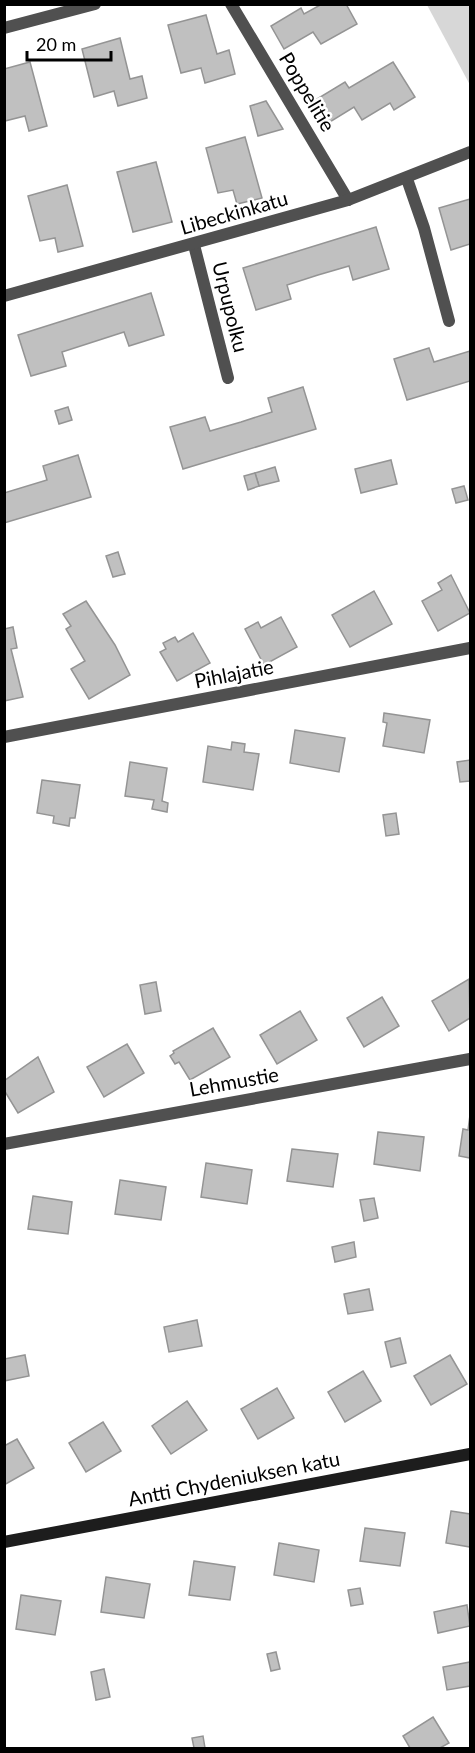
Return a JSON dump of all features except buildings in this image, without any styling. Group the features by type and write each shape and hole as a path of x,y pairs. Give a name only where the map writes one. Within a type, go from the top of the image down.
{"main road":[{"name":"Antti Chydeniuksen katu","path":"4,1542 471,1454"}],"street":[{"path":"4,28 94,4"},
{"name":"Poppelitie","path":"231,4 348,200"},
{"name":"Libeckinkatu","path":"4,296 194,245 348,200 471,152"},
{"path":"406,179 424,228 449,321"},
{"name":"Urpupolku","path":"194,245 228,378"},
{"name":"Pihlajatie","path":"4,737 471,648"},
{"name":"Lehmustie","path":"4,1144 471,1059"}],"shaded area":[{"path":"427,5 470,5 470,85"}]}
